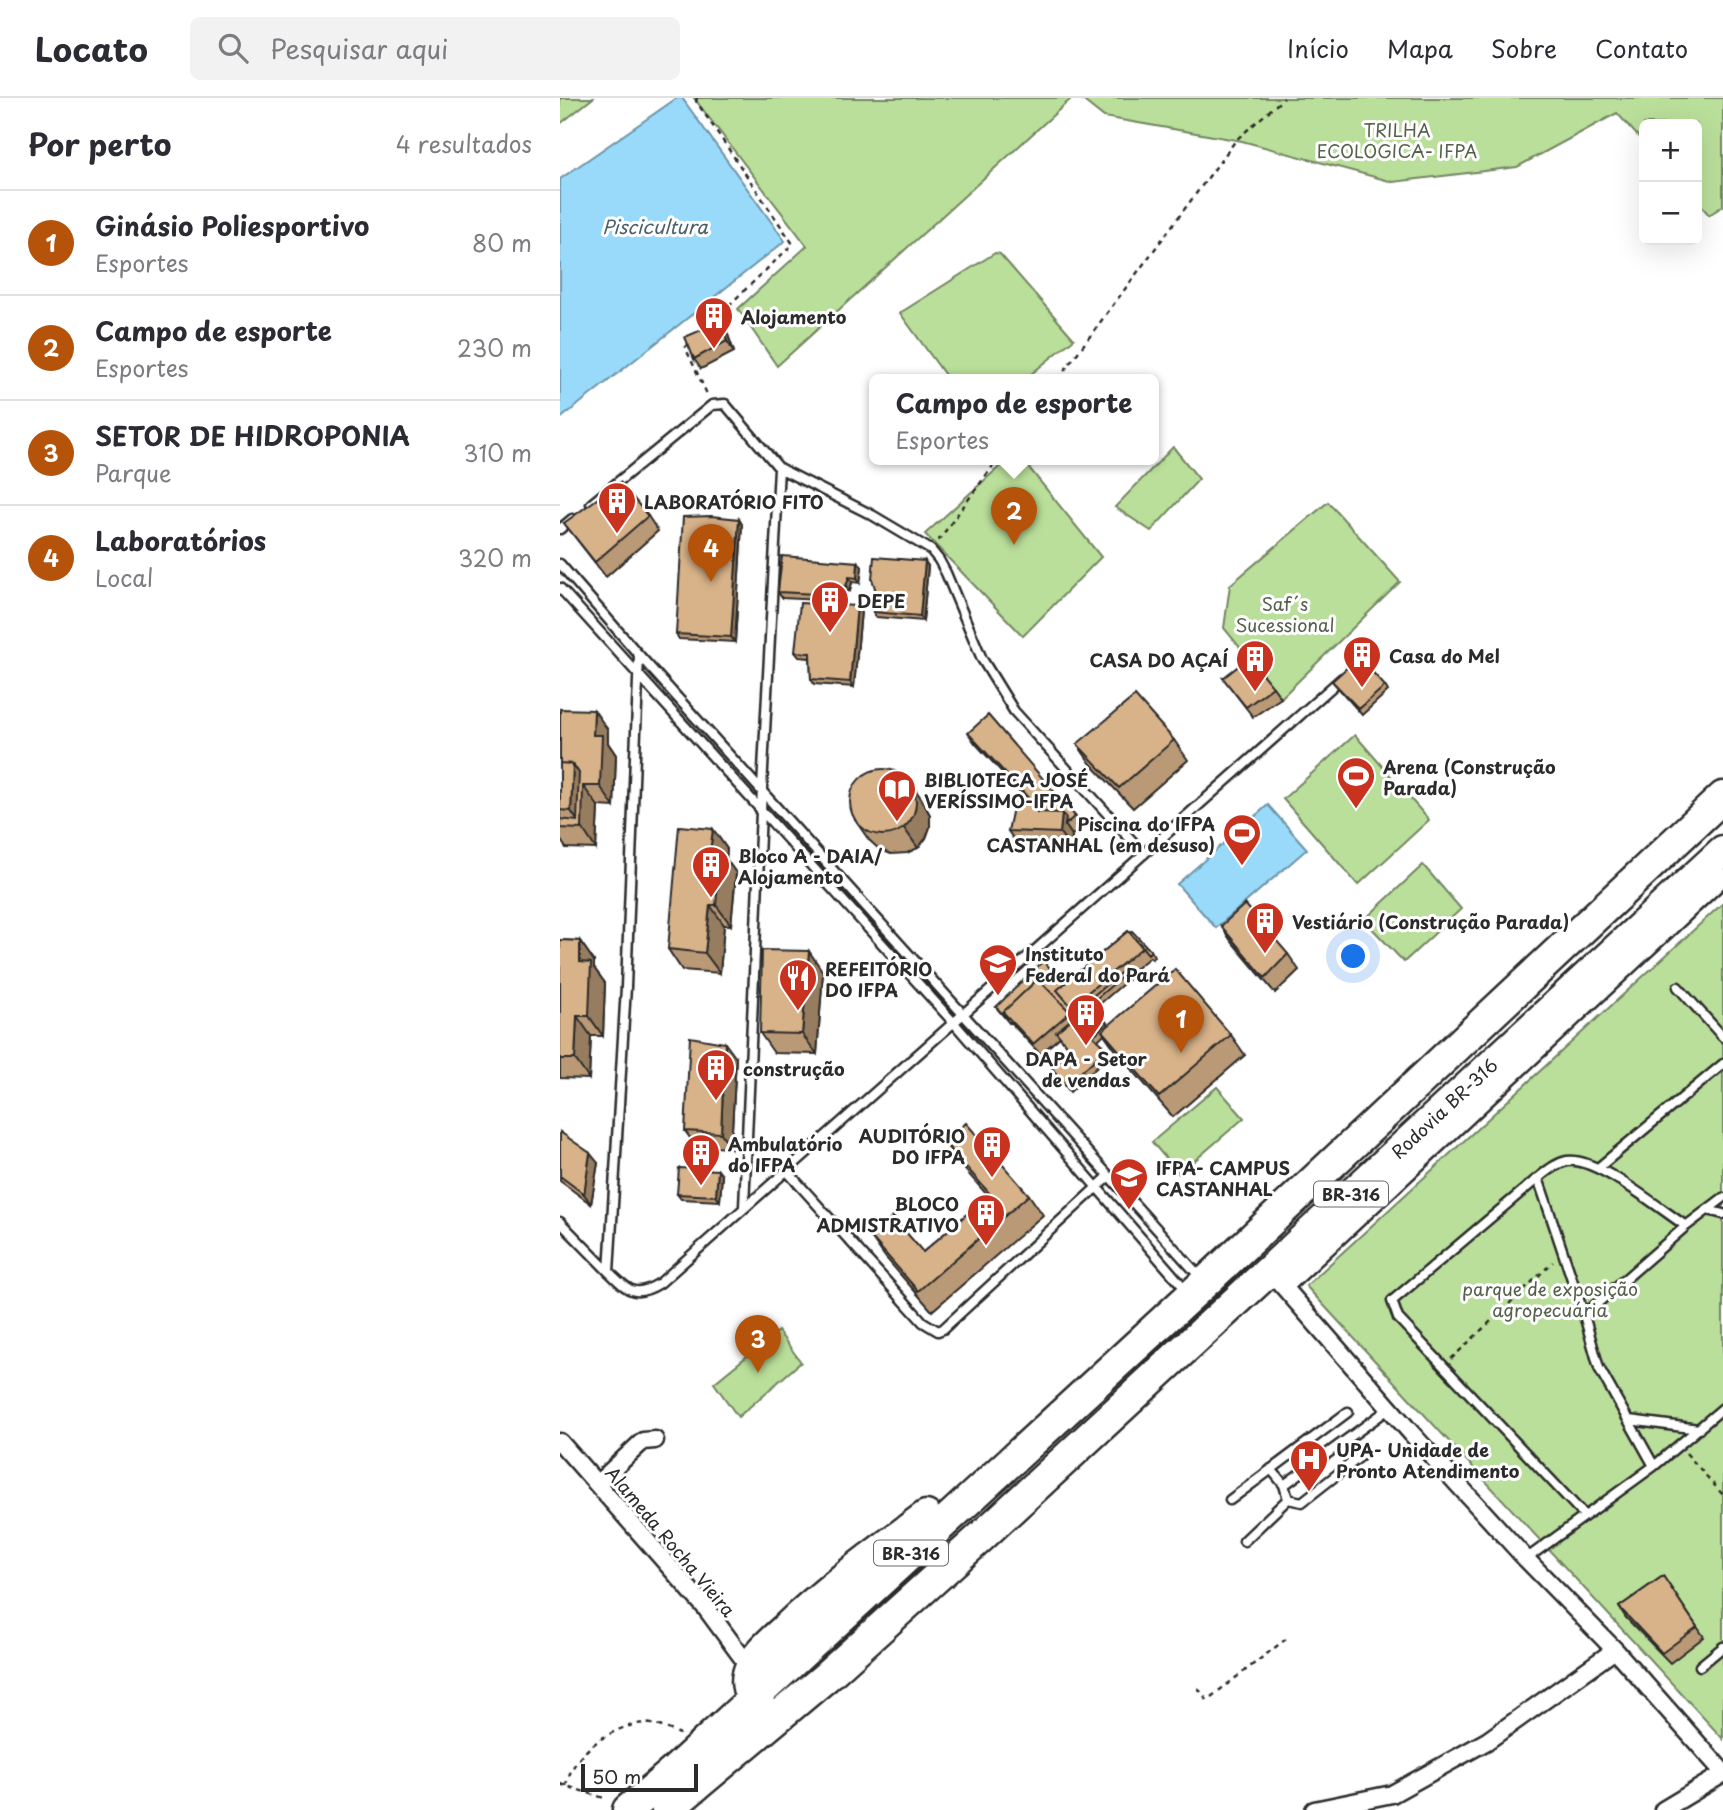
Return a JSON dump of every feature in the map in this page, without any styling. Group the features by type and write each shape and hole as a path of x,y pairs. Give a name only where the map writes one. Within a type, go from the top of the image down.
{"highway":[{"name":"Rodovia BR-316","path":"1070,1407 1723,797"},
{"name":"Rodovia BR-316","path":"781,1715 1276,1279 1723,851"},
{"path":"781,1715 760,1707 746,1685 750,1668 758,1655 796,1618 863,1563 933,1511 1008,1440 1070,1407"},
{"name":"BR-316","path":"618,1805 672,1773 1070,1407"},
{"name":"BR-316","path":"667,1810 781,1715"}],"street":[{"path":"1663,1810 1723,1773 1615,1650 1526,1559 1276,1279 1723,877"},
{"path":"597,1484 643,1441 654,1440"},
{"name":"Alameda Rocha Vieira","path":"560,1442 705,1607 750,1668"},
{"path":"1314,1810 1391,1794 1487,1741 1615,1650"}],"lane":[{"path":"560,529 712,405 725,404 779,468 872,515 931,550 946,573 982,659 1014,711 1144,854"},
{"path":"744,1207 779,468"},
{"path":"560,564 1110,1176 1198,1289"},
{"path":"560,589 954,1023 1098,1187 1198,1289"},
{"path":"609,1272 626,987 639,655"},
{"path":"560,1222 629,1291 649,1290 660,1283 1352,669"},
{"path":"1678,987 1723,1037"},
{"path":"1598,1168 1723,1064"},
{"path":"1584,1515 1398,1318 1392,1301 1538,1178 1565,1161 1581,1161 1598,1168 1686,1226"},
{"path":"786,1170 923,1322 938,1331 1110,1176"},
{"path":"1538,1178 1599,1368 1654,1466"},
{"path":"1584,1315 1686,1226 1723,1198"},
{"path":"1708,1210 1723,1214"},
{"path":"1283,1485 1390,1408"},
{"path":"1526,1559 1654,1466 1723,1408"},
{"path":"1230,1500 1348,1412"},
{"path":"1629,1420 1699,1429"},
{"path":"1288,1499 1302,1502 1362,1455"},
{"path":"1271,1469 1283,1485 1288,1499"},
{"path":"1244,1541 1288,1499"},
{"path":"1700,1666 1723,1647"}],"path":[{"path":"1062,374 1236,140 1284,98"},
{"path":"696,99 793,244 685,347 712,405"},
{"path":"931,550 994,465"},
{"path":"1443,1366 1563,1252"},
{"path":"1680,1446 1723,1495"},
{"path":"1198,1688 1208,1700 1286,1639"},
{"path":"566,1786 568,1776 581,1756 612,1733 640,1723 683,1735 674,1743"},
{"path":"560,1784 618,1805"}],"green space":[{"path":"560,98 593,98 560,124"},
{"path":"694,98 1072,98 777,366 738,309 807,246"},
{"name":"TRILHA ECOLOGICA- IFPA","path":"1080,98 1723,98 1723,206 1709,215 1702,207 1702,119 1639,119 1639,137 1617,113 1517,167 1393,182 1242,141 1104,117"},
{"path":"995,253 1000,254 1074,339 1031,374 944,374 900,313"},
{"path":"1173,447 1199,479 1151,531 1115,507 1156,465 1159,465 1159,461"},
{"path":"1001,465 1027,465 1101,557 1023,636 925,534"},
{"name":"Saf´s Sucessional","path":"1328,502 1400,582 1281,698 1224,628 1230,585"},
{"name":"Arena (Construção Parada)","path":"1355,735 1429,820 1358,885 1283,799"},
{"path":"1423,865 1461,909 1404,962 1364,920"},
{"name":"parque de exposição agropecuária","path":"1723,903 1723,1739 1306,1286"},
{"path":"1217,1087 1244,1118 1179,1174 1152,1142"},
{"path":"778,1331 801,1362 738,1417 714,1383"}],"water":[{"name":"Piscicultura","path":"677,98 682,98 785,241 560,419 560,179"},
{"name":"Piscina do IFPA CASTANHAL (em desuso)","path":"1268,805 1307,849 1216,928 1177,884"}],"building":[{"path":"720,322 727,341 694,359 685,337"},
{"path":"620,482 648,516 595,562 564,523"},
{"path":"683,517 739,519 731,637 676,634"},
{"path":"782,556 858,562 857,578 849,577 846,586 837,587 836,595 778,592"},
{"path":"874,557 925,561 920,616 873,612"},
{"name":"DEPE","path":"800,603 857,606 850,682 811,679 810,653 795,652"},
{"name":"Casa do Mel","path":"1359,657 1385,686 1359,709 1332,681"},
{"name":"CASA DO AÇAÍ","path":"1249,658 1273,687 1246,707 1223,678"},
{"path":"1135,696 1174,740 1119,788 1077,744"},
{"path":"560,709 594,710 593,735 602,735 600,786 583,786 582,829 560,828 560,819 577,821 579,773 573,764 560,763"},
{"path":"988,715 1075,816 1065,825 1066,818 1062,813 1043,812 968,733"},
{"path":"560,763 573,764 571,811 560,810"},
{"path":"883,769 896,772 906,779 913,789 916,802 913,815 906,825 896,832 883,835 870,832 860,825 853,815 850,802 853,789 860,779 870,772"},
{"path":"1014,803 1037,803 1037,812 1062,813 1060,833 1008,831"},
{"path":"679,826 713,829 710,852 721,853 716,905 710,905 705,953 668,949"},
{"name":"Vestiário (Construção Parada)","path":"1245,904 1288,954 1265,978 1221,926"},
{"path":"1128,931 1143,947 1071,1006 1057,990"},
{"path":"1132,931 1151,951 1148,954 1130,933"},
{"path":"560,940 580,941 580,962 591,963 589,1016 577,1016 575,1059 560,1059"},
{"path":"762,950 809,951 802,1034 760,1033"},
{"path":"1043,961 1065,983 1057,990 1075,1011 1125,969 1127,972 1090,1004 1107,1023 1093,1036 1106,1049 1066,1086 1052,1068 1071,1050 1056,1032 1074,1017 1070,1012 1038,979 1003,1012 1006,1018 996,1007"},
{"path":"1175,969 1231,1035 1159,1097 1102,1031"},
{"path":"1038,979 1070,1012 1033,1044 1003,1012"},
{"path":"690,1037 725,1043 721,1133 685,1131"},
{"path":"966,1123 1029,1195 918,1291 871,1237 893,1217 923,1252 990,1194 944,1142"},
{"path":"560,1132 590,1153 584,1194 560,1176"},
{"name":"Ambulatório do IFPA","path":"679,1168 718,1170 716,1196 677,1194"},
{"path":"1663,1576 1697,1627 1662,1653 1619,1607"}],"place":[{"name":"Alojamento","path":"714,350"},
{"name":"LABORATÓRIO FITO","path":"617,535"},
{"name":"Campo de esporte","path":"1014,545"},
{"name":"Laboratórios","path":"711,582"},
{"name":"DEPE","path":"830,634"},
{"name":"Casa do Mel","path":"1362,689"},
{"name":"CASA DO AÇAÍ","path":"1255,693"},
{"name":"Arena (Construção Parada)","path":"1356,810"},
{"name":"BIBLIOTECA JOSÉ VERÍSSIMO-IFPA","path":"897,823"},
{"name":"Piscina do IFPA CASTANHAL (em desuso)","path":"1242,867"},
{"name":"Bloco A - DAIA/ Alojamento","path":"711,899"},
{"name":"Vestiário (Construção Parada)","path":"1265,955"},
{"name":"Instituto Federal do Pará","path":"998,997"},
{"name":"REFEITÓRIO DO IFPA","path":"798,1012"},
{"name":"DAPA - Setor de vendas","path":"1086,1047"},
{"name":"Ginásio Poliesportivo","path":"1181,1053"},
{"name":"construção","path":"716,1102"},
{"name":"AUDITÓRIO DO IFPA","path":"992,1179"},
{"name":"Ambulatório do IFPA","path":"701,1187"},
{"name":"IFPA- CAMPUS CASTANHAL","path":"1129,1211"},
{"name":"BLOCO ADMISTRATIVO","path":"986,1247"},
{"name":"SETOR DE HIDROPONIA","path":"758,1373"},
{"name":"UPA- Unidade de Pronto Atendimento","path":"1309,1493"}]}
